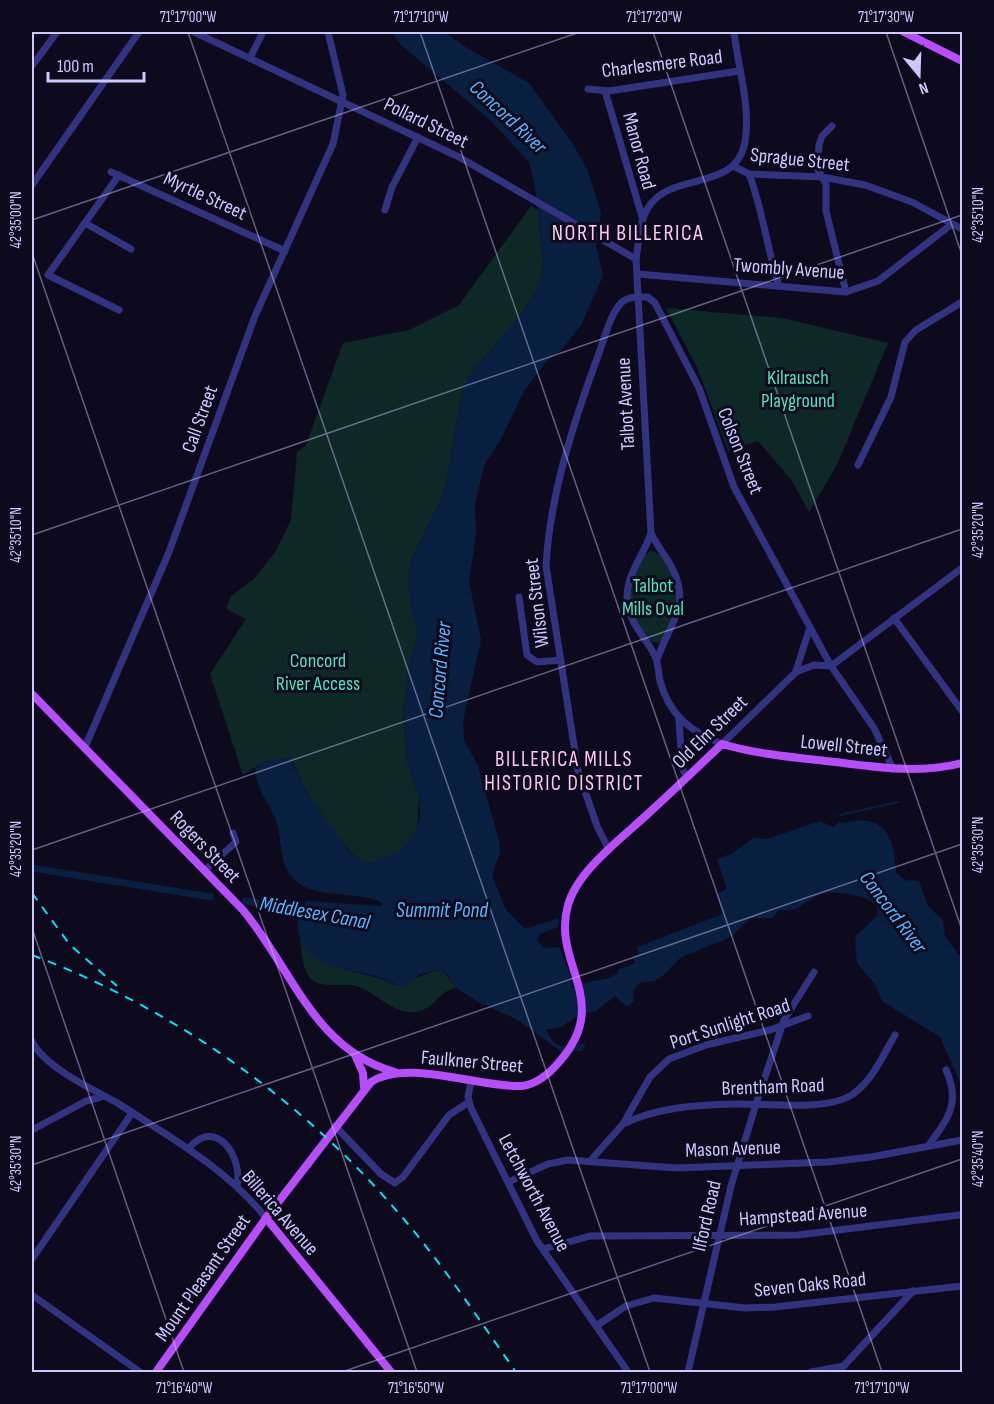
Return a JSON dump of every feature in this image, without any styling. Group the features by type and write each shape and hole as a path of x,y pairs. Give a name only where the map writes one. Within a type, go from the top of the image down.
{"main road":[{"path":"908,32 963,61"},
{"name":"Rogers Street","path":"32,694 206,869 262,933 314,1017 352,1052 375,1065 398,1073"},
{"name":"Old Elm Street","path":"579,984 566,938 567,906 580,880 722,744"},
{"name":"Lowell Street","path":"722,744 769,755 893,769 939,768 963,763"},
{"name":"Faulkner Street","path":"398,1073 516,1087 528,1085 546,1074 568,1049 582,1015 579,984"},
{"path":"352,1052 363,1073 363,1088"},
{"name":"Mount Pleasant Street","path":"156,1372 266,1218 363,1088 378,1077 398,1073"},
{"name":"Billerica Avenue","path":"266,1218 391,1372"}],"street":[{"path":"32,66 57,32"},
{"path":"32,185 139,32"},
{"name":"Pollard Street","path":"194,32 418,136 636,259"},
{"path":"250,58 262,32"},
{"path":"328,32 342,84 343,101"},
{"path":"638,274 636,259 643,220 650,205 664,192 715,177 733,166 745,144 747,126 734,32"},
{"name":"Charlesmere Road","path":"588,89 605,91 739,71"},
{"name":"Manor Road","path":"605,91 643,220"},
{"name":"Call Street","path":"85,747 169,552 255,316 333,144 343,101"},
{"path":"832,126 822,136 817,168 826,184 826,211 846,292"},
{"path":"384,210 392,187 418,136"},
{"name":"Sprague Street","path":"733,166 749,174 822,177 865,185 912,202 963,229"},
{"name":"Myrtle Street","path":"111,171 285,251"},
{"path":"749,174 758,199 765,239 779,286"},
{"path":"119,175 48,275 119,310"},
{"path":"85,223 130,249"},
{"name":"Twombly Avenue","path":"638,274 846,292 878,281 952,224"},
{"name":"Talbot Avenue","path":"638,274 637,297 651,533 674,571 680,595 676,620 657,660"},
{"name":"Colson Street","path":"637,297 648,297 655,303 689,368 734,487 831,666 874,728 893,769"},
{"name":"Wilson Street","path":"609,850 597,826 580,776 546,567 548,540 579,409 605,336 623,301 637,297"},
{"path":"858,465 891,397 905,342 916,330 963,302"},
{"name":"Talbot Avenue","path":"651,533 633,571 627,597 630,617 657,660 663,692 679,718 693,730 722,744"},
{"path":"796,672 814,665 831,666 963,568"},
{"path":"519,597 527,655 537,662 561,660"},
{"path":"894,618 963,711"},
{"path":"796,672 810,627"},
{"name":"Old Elm Street","path":"722,744 796,672"},
{"name":"Talbot Avenue","path":"679,718 682,766 687,777"},
{"path":"206,869 236,842 233,833"},
{"name":"Ilford Road","path":"688,1372 737,1165 756,1104 782,1025 814,972"},
{"name":"Port Sunlight Road","path":"623,1124 647,1081 663,1064 678,1055 808,1016"},
{"name":"Brentham Road","path":"623,1124 670,1108 826,1102 849,1097 870,1077 895,1035"},
{"name":"Billerica Avenue","path":"33,1047 101,1097 110,1099 189,1148 237,1186 266,1218"},
{"path":"927,1146 952,1106 952,1087 946,1070"},
{"path":"335,1126 381,1174 395,1183 403,1177 450,1115 469,1102 471,1081"},
{"path":"32,1130 86,1101 101,1097"},
{"name":"Letchworth Avenue","path":"469,1102 543,1249 628,1372"},
{"path":"32,1259 132,1113"},
{"path":"591,1160 623,1124"},
{"path":"189,1148 202,1138 214,1138 229,1146 236,1158 240,1174 237,1186"},
{"name":"Mason Avenue","path":"508,1182 553,1162 591,1160 662,1167 846,1161 963,1140"},
{"name":"Hampstead Avenue","path":"543,1249 590,1236 798,1235 959,1215"},
{"name":"Seven Oaks Road","path":"596,1326 640,1301 666,1298 745,1308 775,1307 963,1286"},
{"path":"838,1372 913,1291"},
{"path":"32,1294 140,1372"},
{"path":"811,1372 844,1366"}],"green space":[{"name":"Concord River Access","path":"531,206 538,210 543,264 541,282 521,315 475,368 463,388 444,493 409,565 410,597 418,636 410,660 403,713 407,761 419,799 417,828 400,851 374,863 363,863 322,817 305,789 293,762 265,761 243,775 210,674 246,619 226,609 231,596 253,580 276,551 291,520 297,452 306,445 343,343 409,330 459,305"},
{"name":"Kilrausch Playground","path":"666,308 782,318 888,343 837,465 809,512 792,481 758,441 728,451 697,367"},
{"name":"Talbot Mills Oval","path":"651,551 664,558 669,564 677,579 680,595 677,613 661,643 646,641 634,625 628,589 643,556"},
{"path":"300,940 309,951 331,965 395,985 438,970 446,974 456,988 445,993 421,1011 399,1010 356,986 326,985 315,982 306,971"}],"water":[{"path":"391,32 445,32 464,46 529,83 573,144 588,171 601,213 596,245 603,276 581,325 563,348 546,362 524,391 501,439 484,466 475,504 476,535 469,581 481,640 463,721 464,740 478,766 499,841 500,852 492,875 506,910 525,929 559,918 558,927 540,934 537,940 543,948 559,947 573,982 571,987 573,988 574,985 609,978 618,973 617,970 635,963 633,958 639,954 637,947 723,914 716,894 727,889 717,859 731,854 754,838 767,839 820,821 833,827 839,822 875,823 887,833 890,840 895,856 896,872 904,880 919,881 928,906 943,920 945,936 962,959 962,1087 940,1037 883,1002 874,983 857,963 855,944 857,935 877,916 877,907 871,901 854,895 832,892 821,894 793,910 779,910 773,918 751,918 731,937 681,957 664,975 654,981 639,983 633,991 634,1001 627,1007 615,996 596,1011 580,1014 561,1027 546,1030 558,1045 586,1044 582,1051 562,1052 516,1019 482,1004 456,988 447,974 438,970 419,975 403,987 372,975 324,963 306,949 300,939 299,911 308,901 380,906 383,903 358,896 317,891 305,887 294,879 284,863 277,823 261,790 255,768 265,761 289,757 308,794 347,849 363,863 374,862 400,851 417,828 420,815 419,799 407,761 403,713 410,660 418,636 410,597 409,565 444,493 463,388 475,368 521,315 541,282 543,264 535,187 529,162 491,121 401,45"}],"waterway":[{"path":"840,815 898,802"},
{"name":"Middlesex Canal","path":"32,868 211,897"},
{"name":"Middlesex Canal","path":"245,901 307,910"}],"railway":[{"path":"32,893 70,945 117,986"},
{"path":"32,955 82,976 179,1027 225,1056 311,1124 351,1161 406,1221 455,1285 516,1372"}],"district":[{"name":"NORTH BILLERICA","path":"628,233"},
{"name":"BILLERICA MILLS HISTORIC DISTRICT","path":"564,771"}],"water label":[{"name":"Concord River","path":"508,117"},
{"name":"Concord River","path":"440,670"},
{"name":"Summit Pond","path":"442,910"},
{"name":"Concord River","path":"893,912"}]}
